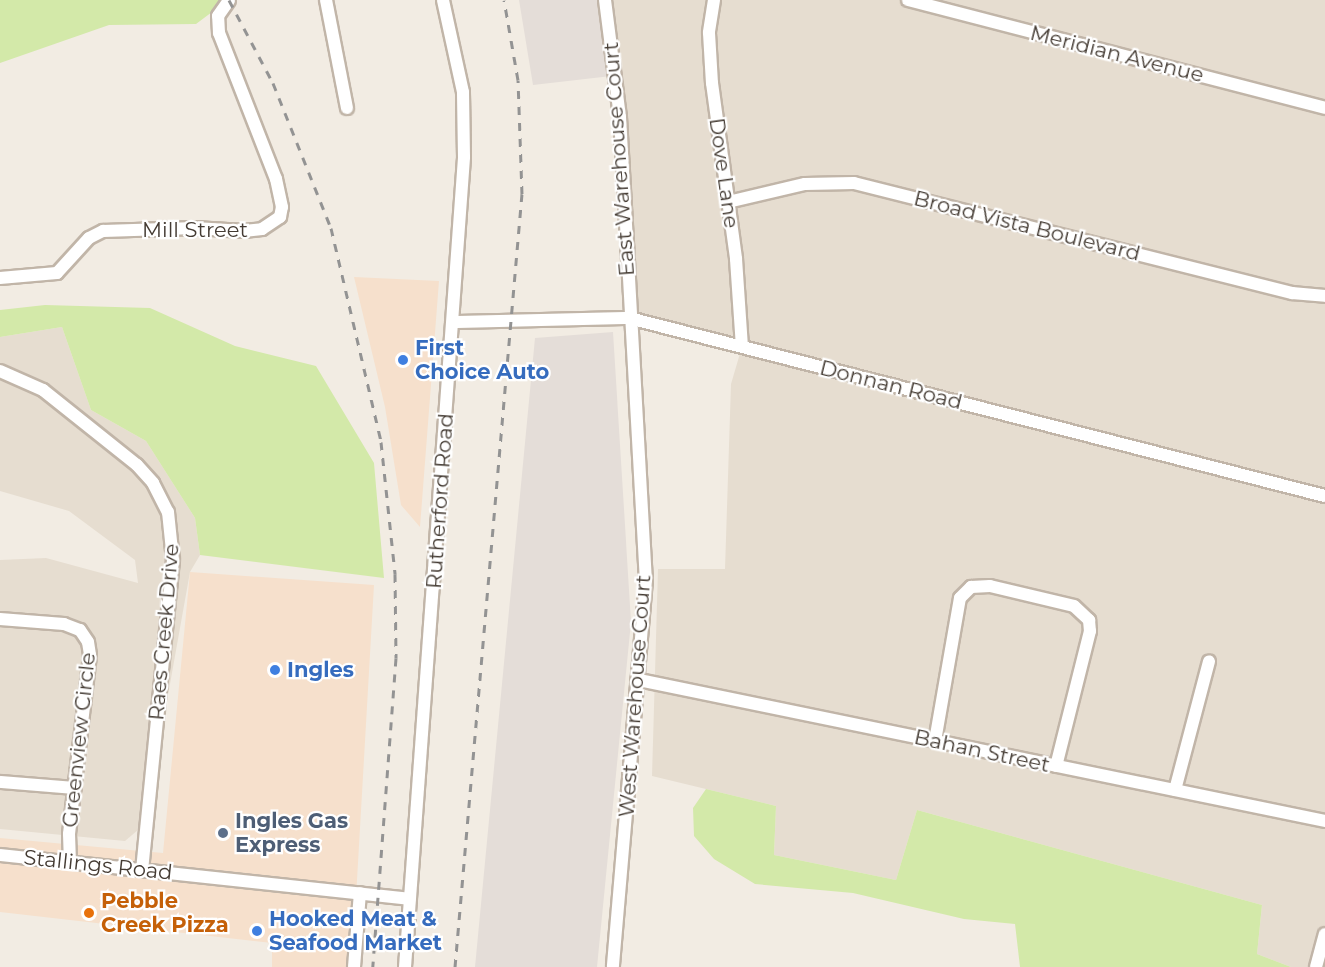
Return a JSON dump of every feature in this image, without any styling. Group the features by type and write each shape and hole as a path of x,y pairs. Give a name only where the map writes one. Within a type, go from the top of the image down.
{"street":[{"name":"Mill Street","path":"0,278 57,273 89,238 103,231 195,228 244,231 262,229 280,217 282,207 276,179 219,33 220,10 229,0"},
{"path":"326,0 347,108"},
{"name":"Rutherford Road","path":"405,967 453,322 464,125 458,58 443,0"},
{"name":"East Warehouse Court","path":"605,0 620,117 629,318"},
{"name":"Dove Lane","path":"714,0 709,53 728,202 742,346"},
{"name":"Meridian Avenue","path":"908,0 1325,108"},
{"name":"Broad Vista Boulevard","path":"728,202 805,184 854,183 1270,287 1325,296"},
{"name":"Donnan Road","path":"453,322 629,318 1325,496"},
{"name":"West Warehouse Court","path":"613,967 639,680 645,568 629,318"},
{"name":"Raes Creek Drive","path":"0,371 43,390 137,465 153,483 168,512 174,560 142,869"},
{"path":"935,741 960,598 971,587 990,586 1074,606 1089,620 1090,632 1056,766"},
{"name":"Greenview Circle","path":"0,620 72,626 88,642 90,655 75,788 70,862"},
{"path":"1175,790 1209,661"},
{"name":"Bahan Street","path":"639,680 1325,821"},
{"path":"0,782 75,788"},
{"name":"Stallings Road","path":"0,855 410,899"},
{"path":"354,967 360,893"},
{"path":"1316,967 1325,934"}],"shaded area":[{"path":"519,0 606,0 620,75 533,85"},
{"path":"606,0 1325,0 1325,967 1291,967 1257,954 1262,905 917,810 896,880 774,855 776,806 652,776 658,569 725,569 731,384 741,350 629,322"},
{"name":"First Choice Auto","path":"354,277 439,281 420,527 401,505 385,407"},
{"path":"62,327 91,410 146,441 195,518 200,555 190,572 145,824 125,841 0,829 0,560 46,558 138,583 135,560 69,511 0,491 0,337"},
{"path":"613,332 631,622 597,967 475,967 535,338"},
{"path":"190,572 374,585 352,967 272,967 272,943 0,912 0,838 163,853"}],"green space":[{"path":"0,0 228,0 196,24 109,25 0,63"},
{"path":"45,305 150,308 235,346 316,366 374,463 384,578 200,555 195,518 146,441 91,410 62,327 0,337 0,310"},
{"path":"706,789 776,806 774,855 896,880 917,810 1262,905 1257,954 1291,967 1020,967 1015,924 964,919 853,893 755,884 714,859 694,836 693,808"}],"railway":[{"path":"229,0 273,83 331,228 381,442 395,574 396,658 373,967"},
{"path":"455,967 522,194 518,80 504,0"}],"place":[{"name":"First Choice Auto","path":"403,360"},
{"name":"Ingles","path":"275,670"},
{"name":"Ingles Gas Express","path":"223,833"},
{"name":"Pebble Creek Pizza","path":"89,913"},
{"name":"Hooked Meat & Seafood Market","path":"257,931"}]}
